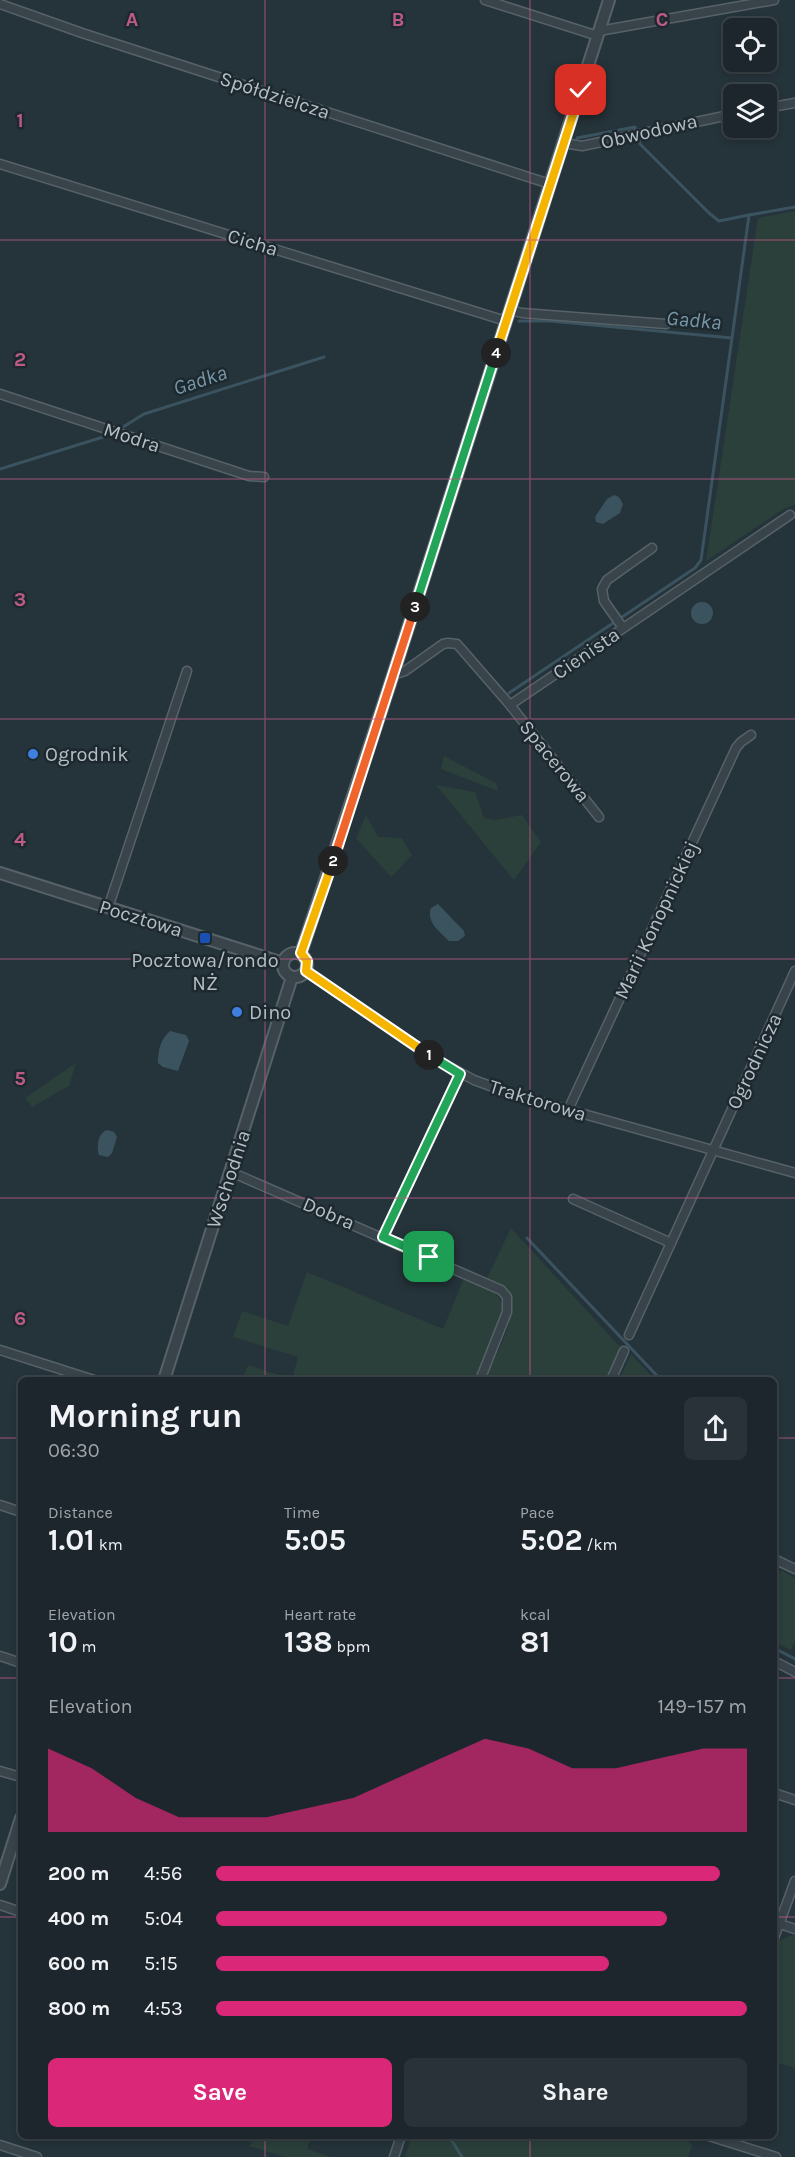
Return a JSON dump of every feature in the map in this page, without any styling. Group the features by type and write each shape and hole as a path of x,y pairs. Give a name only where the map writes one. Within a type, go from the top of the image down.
{"street":[{"path":"484,0 598,34 774,0"},
{"path":"301,953 393,675 609,0"},
{"name":"Spółdzielcza","path":"0,4 82,33 550,184"},
{"path":"777,106 795,103"},
{"name":"Obwodowa","path":"564,143 582,146 723,116"},
{"name":"Cicha","path":"0,164 508,315 522,313 666,324"},
{"name":"Modra","path":"0,394 249,476 264,477"},
{"name":"Cienista","path":"510,705 790,515"},
{"path":"623,628 604,601 602,589 608,580 652,548"},
{"path":"393,675 405,671 443,644 453,643 461,648 510,705"},
{"path":"108,908 187,670"},
{"name":"Spacerowa","path":"510,705 599,817"},
{"name":"Marii Konopnickiej","path":"568,1110 736,748 751,735"},
{"name":"Pocztowa","path":"0,873 283,963"},
{"path":"301,953 307,961 306,971 300,977 292,977 284,972 283,963 289,954 301,953"},
{"name":"Traktorowa","path":"306,971 439,1061 460,1074 493,1088 795,1173"},
{"name":"Ogrodnicza","path":"629,1335 795,971"},
{"name":"Wschodnia","path":"165,1377 292,977"},
{"path":"383,1237 460,1074"},
{"name":"Dobra","path":"231,1172 498,1288 505,1294 508,1301 506,1316 481,1377"},
{"path":"573,1199 671,1243"},
{"path":"0,1350 85,1377"},
{"path":"612,1377 624,1351"},
{"path":"0,1505 18,1511"},
{"path":"777,1560 795,1569"},
{"path":"0,1656 18,1662"},
{"path":"777,1663 795,1672"},
{"path":"0,1771 18,1776"},
{"path":"777,1794 795,1800"},
{"path":"0,1884 18,1827"},
{"path":"795,1881 777,1923 795,1929"},
{"path":"0,1905 18,1911"},
{"path":"394,2157 400,2139"},
{"path":"719,2139 776,2157"},
{"path":"0,2145 37,2157"}],"green space":[{"path":"795,211 795,505 785,508 706,561 758,218"},
{"path":"444,756 496,783 498,791 441,769"},
{"path":"436,785 475,792 484,818 494,820 522,815 541,842 514,880"},
{"path":"366,815 378,837 402,838 412,855 391,877 356,838"},
{"path":"76,1063 69,1086 32,1107 25,1098"},
{"path":"511,1228 621,1348 608,1377 486,1377 505,1335 511,1311 511,1300 507,1291 487,1278"},
{"path":"307,1272 443,1329 465,1276 492,1290 497,1295 502,1308 502,1317 477,1377 293,1377 298,1357 233,1337 242,1311 288,1326"},
{"path":"631,1354 652,1377 620,1377"},
{"path":"248,1365 286,1377 243,1377"},
{"path":"781,1570 795,1578 795,1641 791,1650 777,1643 777,1579"},
{"path":"795,1936 795,2068 777,2063 778,1941"},
{"path":"253,2139 310,2139 307,2149 331,2157 284,2157 250,2146"},
{"path":"411,2139 688,2139 692,2146 688,2157 405,2157"}],"water":[{"path":"614,495 619,497 623,504 620,513 603,524 596,522 595,517 607,499"},
{"path":"698,602 706,602 713,609 713,617 706,624 698,624 691,617 691,609"},
{"path":"438,904 464,931 465,936 458,941 449,941 432,922 431,908"},
{"path":"170,1031 186,1035 189,1041 178,1071 163,1067 158,1063 160,1045"},
{"path":"107,1130 114,1132 117,1137 112,1153 108,1157 99,1155 98,1148 100,1137"}],"waterway":[{"path":"577,138 635,127 640,144 719,221 749,215"},
{"name":"Gadka","path":"519,321 550,321 732,338 749,215 795,207"},
{"path":"509,693 695,568 701,560 732,338"},
{"name":"Gadka","path":"123,427 144,414 324,357"},
{"name":"Gadka","path":"0,469 103,437"},
{"path":"527,1238 658,1377"},
{"path":"777,1650 795,1659"},
{"path":"451,2139 462,2157"}],"place":[{"name":"Ogrodnik","path":"33,754"},
{"name":"Pocztowa/rondo NŻ","path":"205,938"},
{"name":"Dino","path":"237,1012"}],"route":[{"path":"429,1257 383,1237 460,1074 306,971 307,961 301,953 581,90"}]}
